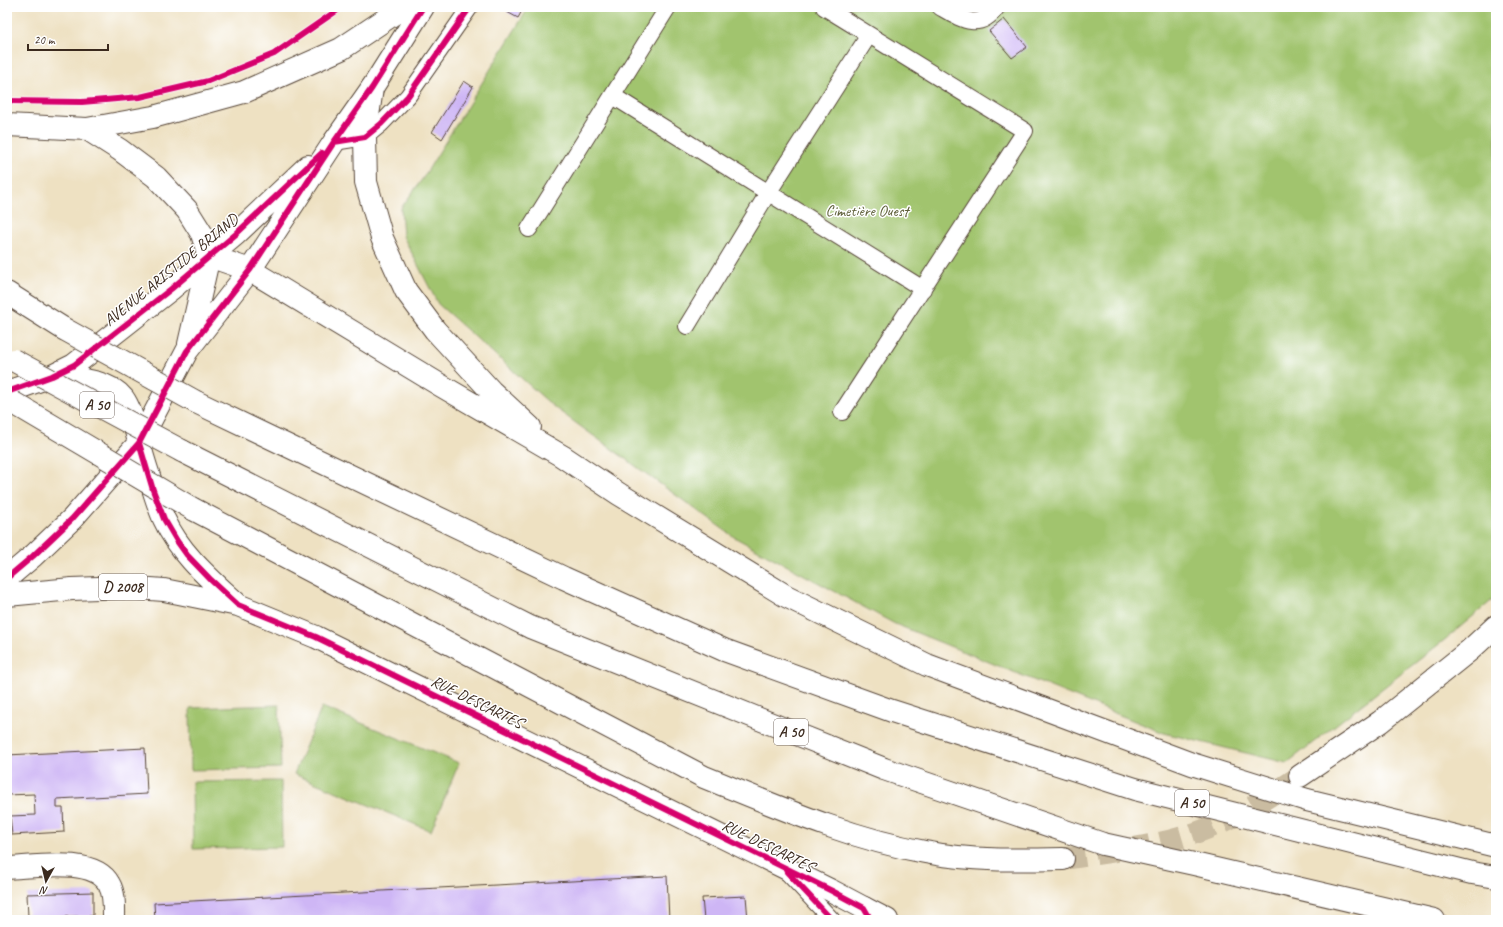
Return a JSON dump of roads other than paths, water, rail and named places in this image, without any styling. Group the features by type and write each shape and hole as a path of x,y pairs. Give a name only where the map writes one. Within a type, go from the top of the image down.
{"main road":[{"path":"7,125 87,129 153,117 244,92 341,49 404,7"},
{"name":"AVENUE ARISTIDE BRIAND","path":"7,578 72,519 139,443 187,351 250,270 334,142 372,88 423,7"},
{"path":"372,88 365,137 366,182 382,238 406,291 435,330 491,391 562,456"},
{"path":"87,129 120,150 156,177 187,210 202,234 209,256 187,351"},
{"name":"AVENUE ARISTIDE BRIAND","path":"7,392 52,376 74,365 236,234 334,142"},
{"path":"209,256 250,270 440,385 562,456 619,494 786,596 927,665 1192,764 1306,800 1496,846"},
{"name":"A 50","path":"7,293 64,329 196,402 564,578 724,650 892,711 1135,789 1472,874 1496,877"},
{"name":"A 50","path":"10,358 182,451 530,627 884,769 1103,844 1434,920"},
{"name":"RUE DESCARTES","path":"52,376 95,382 114,391 122,398 131,414 153,490 164,519 187,555 238,605"},
{"path":"7,400 193,509 704,777 794,813 859,836 925,852 969,858 1018,860 1063,859"},
{"name":"RUE DESCARTES","path":"7,595 124,586 164,590 238,605 316,637 782,868 867,914"},
{"path":"1300,776 1380,722 1470,650 1496,626"},
{"path":"7,868 70,866 89,868 108,882 112,889 114,920"},
{"name":"D 2008","path":"867,914 887,920"}],"lane":[{"path":"334,142 365,137 381,124 408,96 470,7"},
{"path":"529,229 668,7"},
{"path":"824,7 1025,131 842,412"},
{"path":"940,7 962,20 979,22 991,15 997,7"},
{"path":"687,326 768,193 869,35"},
{"path":"612,96 923,289"},
{"path":"782,868 832,920"}],"tunnel":[{"path":"1063,859 1150,845 1184,837 1227,820 1276,792 1300,776"}],"park label":[{"name":"Cimetière Ouest","path":"867,211"}]}
